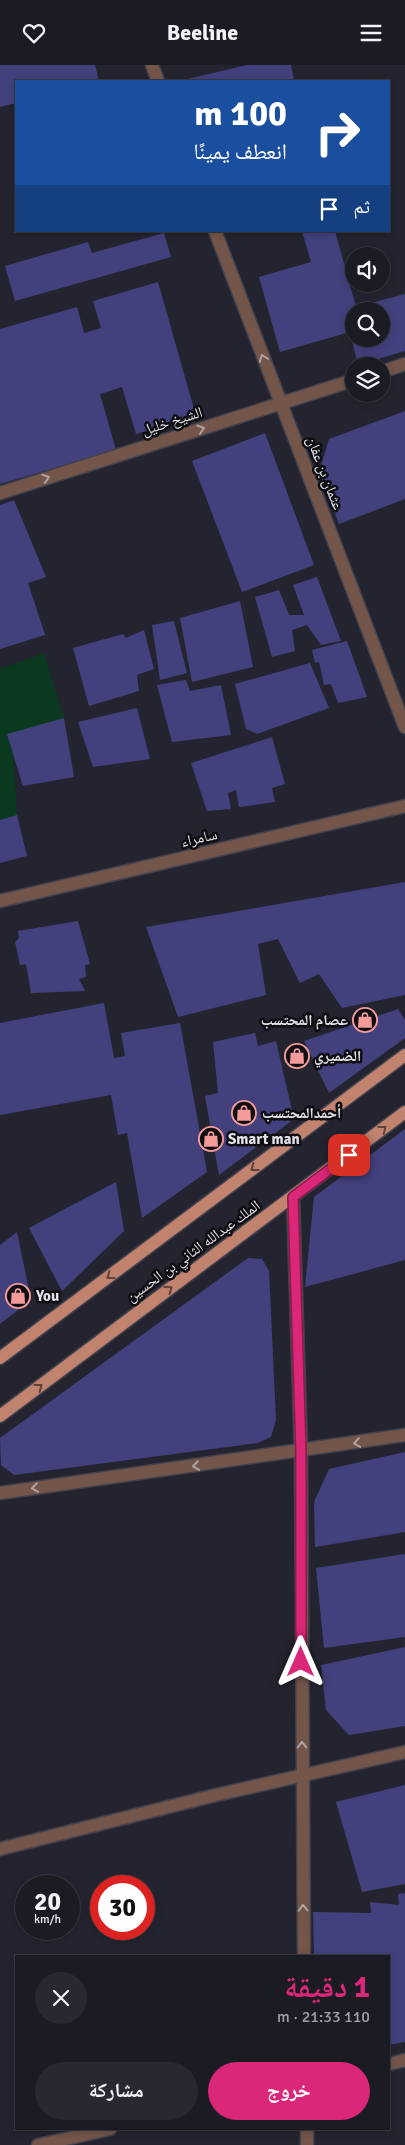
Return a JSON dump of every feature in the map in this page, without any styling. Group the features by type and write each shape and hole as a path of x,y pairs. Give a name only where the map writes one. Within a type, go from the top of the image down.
{"main road":[{"name":"الملك عبدالله الثاني بن الحسين","path":"0,1358 405,1055"},
{"name":"الملك عبدالله الثاني بن الحسين","path":"0,1416 405,1112"}],"street":[{"path":"152,65 158,80"},
{"name":"عثمان بن عفان","path":"215,232 405,727"},
{"path":"390,369 405,364"},
{"name":"الشيخ خليل","path":"0,493 345,383"},
{"name":"سامراء","path":"0,901 405,806"},
{"path":"293,1197 301,1452 304,1955"},
{"path":"0,1493 301,1452 405,1435"},
{"path":"0,1849 216,1795 405,1752"},
{"path":"390,2064 405,2060"},
{"path":"38,2145 106,2130"},
{"path":"307,2130 307,2145"}],"green space":[{"path":"44,653 64,718 13,752 17,815 0,820 0,669"}],"building":[{"path":"0,65 95,65 99,80 15,80 15,103 0,107"},
{"path":"247,65 291,65 294,80 183,80"},
{"path":"302,232 335,232 345,267 345,292 352,292 355,302 345,302 345,333 280,352 259,277 311,262"},
{"path":"164,233 171,257 15,301 5,266 88,242 92,253"},
{"path":"158,282 196,416 136,434 122,387 100,394 116,450 0,484 0,329 77,307 84,333 101,328 93,301"},
{"path":"405,294 405,351 385,357 356,357 354,347 390,347 390,302 375,302"},
{"path":"405,411 405,499 339,524 319,472 329,439"},
{"path":"265,433 314,565 242,592 192,461"},
{"path":"14,500 46,577 28,583 45,635 0,649 0,505"},
{"path":"317,577 341,641 321,645 307,625 292,630 295,651 272,657 255,597 279,590 289,615 304,615 293,585"},
{"path":"240,601 253,667 192,682 180,618"},
{"path":"174,621 187,673 160,680 152,625"},
{"path":"144,630 154,669 137,675 139,691 89,706 73,648 123,634 126,638"},
{"path":"347,641 367,697 338,703 331,684 324,685 319,662 315,663 312,650"},
{"path":"310,663 329,708 257,734 246,729 235,684"},
{"path":"186,680 190,691 221,685 231,735 172,742 157,685"},
{"path":"137,708 150,759 93,767 78,722"},
{"path":"64,718 74,777 23,786 7,734"},
{"path":"272,737 285,784 272,788 275,802 239,807 236,790 228,793 231,809 207,811 191,763"},
{"path":"17,815 27,856 0,863 0,820"},
{"path":"405,882 405,995 342,1008 319,974 300,983 278,939 258,944 266,995 178,1017 146,927"},
{"path":"78,921 90,964 85,965 86,977 79,979 85,991 31,993 26,964 20,965 15,942 19,938 18,931"},
{"path":"104,1003 114,1058 125,1056 121,1033 180,1023 207,1172 142,1218 127,1133 118,1135 111,1095 0,1115 0,1023"},
{"path":"398,1009 405,1020 405,1038 329,1093 304,1041"},
{"path":"255,1033 258,1046 276,1041 294,1119 219,1175 205,1096 218,1093 213,1042"},
{"path":"405,1129 405,1260 305,1287 314,1197"},
{"path":"116,1182 124,1231 62,1291 29,1228"},
{"path":"17,1232 31,1300 0,1324 0,1245"},
{"path":"248,1258 262,1259 269,1271 276,1420 271,1437 258,1443 14,1475 1,1465 0,1438"},
{"path":"405,1452 405,1532 315,1547 314,1502 329,1469"},
{"path":"405,1554 405,1637 324,1648 316,1568"},
{"path":"405,1647 405,1726 349,1735 326,1710 321,1665"},
{"path":"405,1785 405,1884 362,1892 336,1802"},
{"path":"405,1893 405,2042 390,2045 390,1955 314,1955 313,1912 371,1913 370,1902 399,1905 398,1894"}],"place":[{"name":"عصام المحتسب","path":"365,1020"},
{"name":"الضميري","path":"297,1056"},
{"name":"أحمدالمحتسب","path":"244,1113"},
{"name":"Smart man","path":"211,1139"},
{"name":"You","path":"18,1296"}],"route":[{"path":"301,1662 301,1452 293,1197 349,1155"}]}
